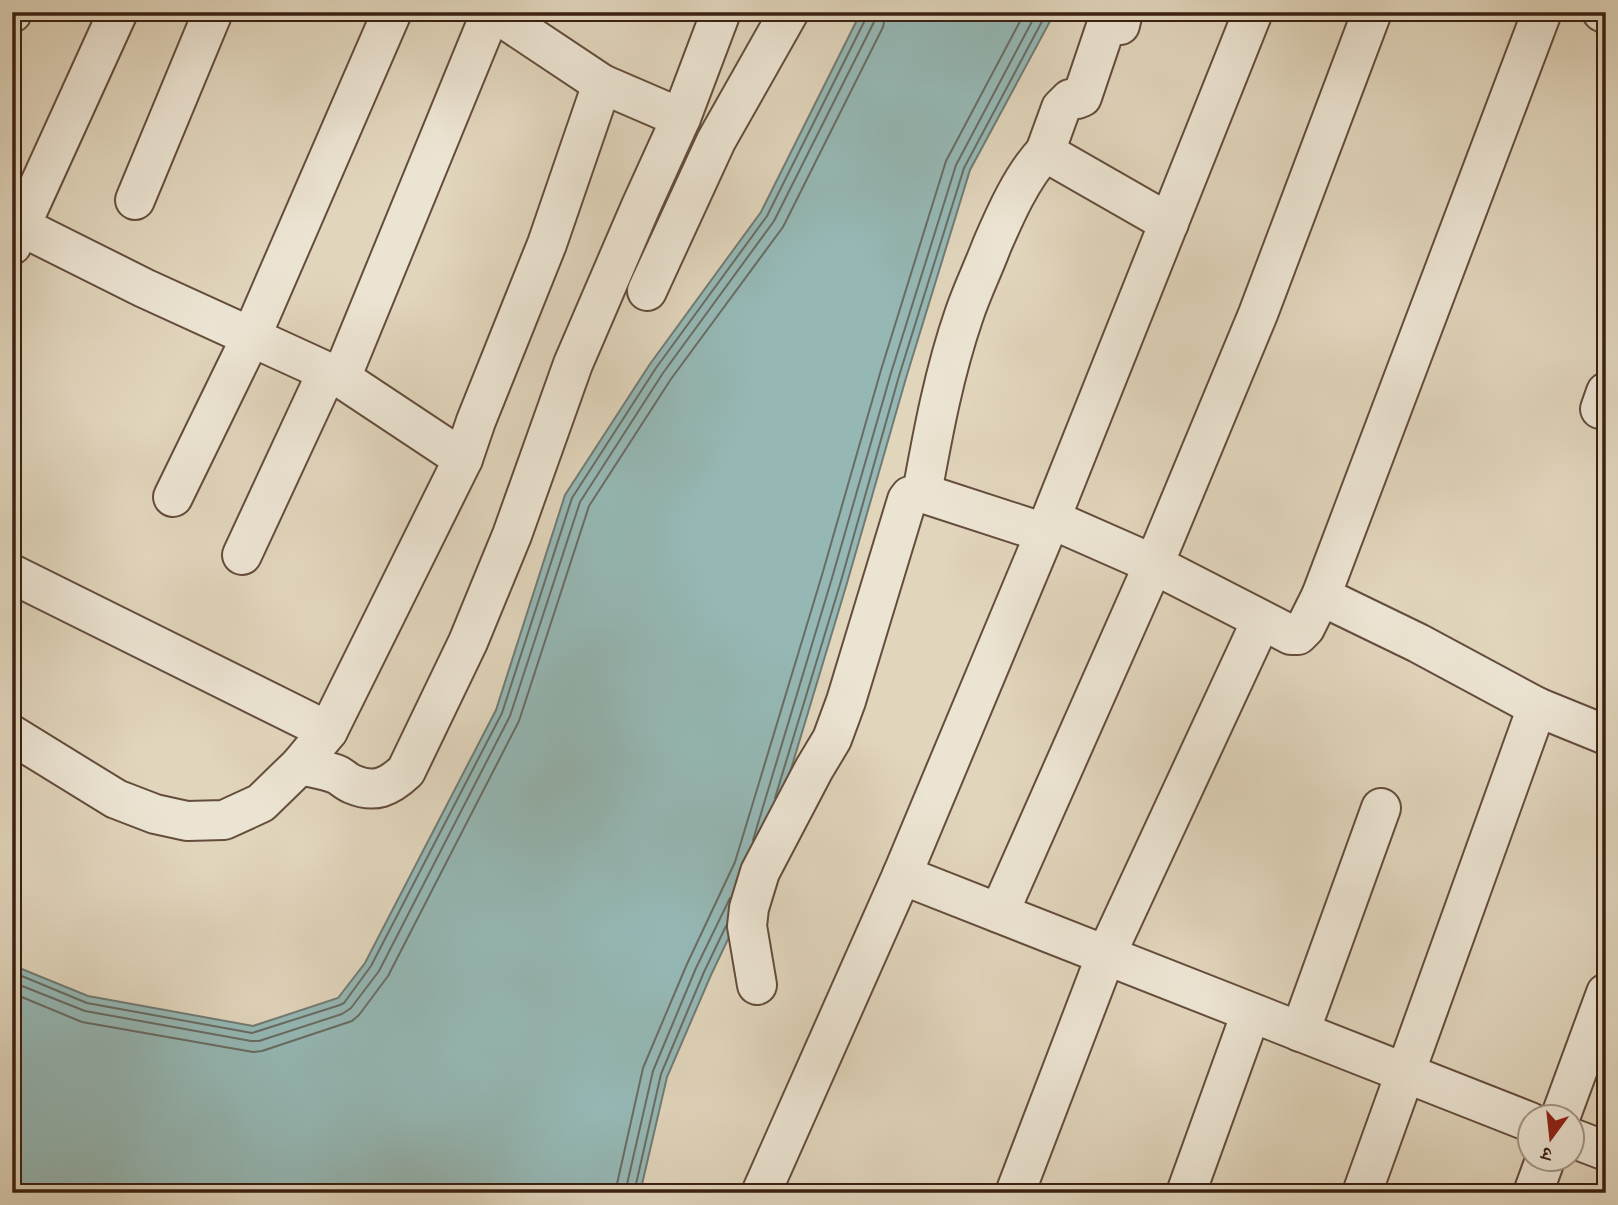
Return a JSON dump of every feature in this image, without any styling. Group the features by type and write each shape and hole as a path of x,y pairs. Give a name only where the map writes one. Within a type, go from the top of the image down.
{"street":[{"path":"118,12 15,231 334,375 463,459"},
{"path":"135,200 213,12"},
{"path":"173,497 251,337 392,12"},
{"path":"242,555 334,375 493,12 602,84 681,118"},
{"path":"300,765 336,774 353,784 370,789 394,783 406,771 468,642 512,535 573,364 681,118 721,12"},
{"path":"647,291 716,141 789,12"},
{"path":"922,493 943,388 964,315 1001,224 1021,186 1045,152 1061,108 1070,99 1082,97 1107,26 1120,24 1123,12"},
{"path":"761,1193 902,875 1048,526 1253,12"},
{"path":"999,913 1153,564 1258,314 1372,12"},
{"path":"757,985 747,926 749,908 760,872 832,739 910,496 922,493 1048,526 1153,564 1291,635 1298,635 1305,628 1321,596 1542,12"},
{"path":"12,735 117,799 155,814 187,821 223,820 261,803 300,765 328,731 463,459 547,244 602,84"},
{"path":"1045,152 1169,223"},
{"path":"12,574 328,731"},
{"path":"1321,596 1418,643 1537,707 1606,735"},
{"path":"1015,1193 1106,955 1261,621"},
{"path":"1362,1193 1537,707"},
{"path":"1300,1032 1381,808"},
{"path":"902,875 1516,1116"},
{"path":"1565,1104 1606,993"},
{"path":"1186,1193 1251,1013"},
{"path":"1586,1143 1606,1151"},
{"path":"1533,1193 1540,1174"}],"water":[{"path":"861,12 1055,12 970,170 760,872 667,1077 640,1193 12,1193 12,965 88,996 253,1026 338,998 365,963 496,710 565,495 650,364 761,212"}]}
